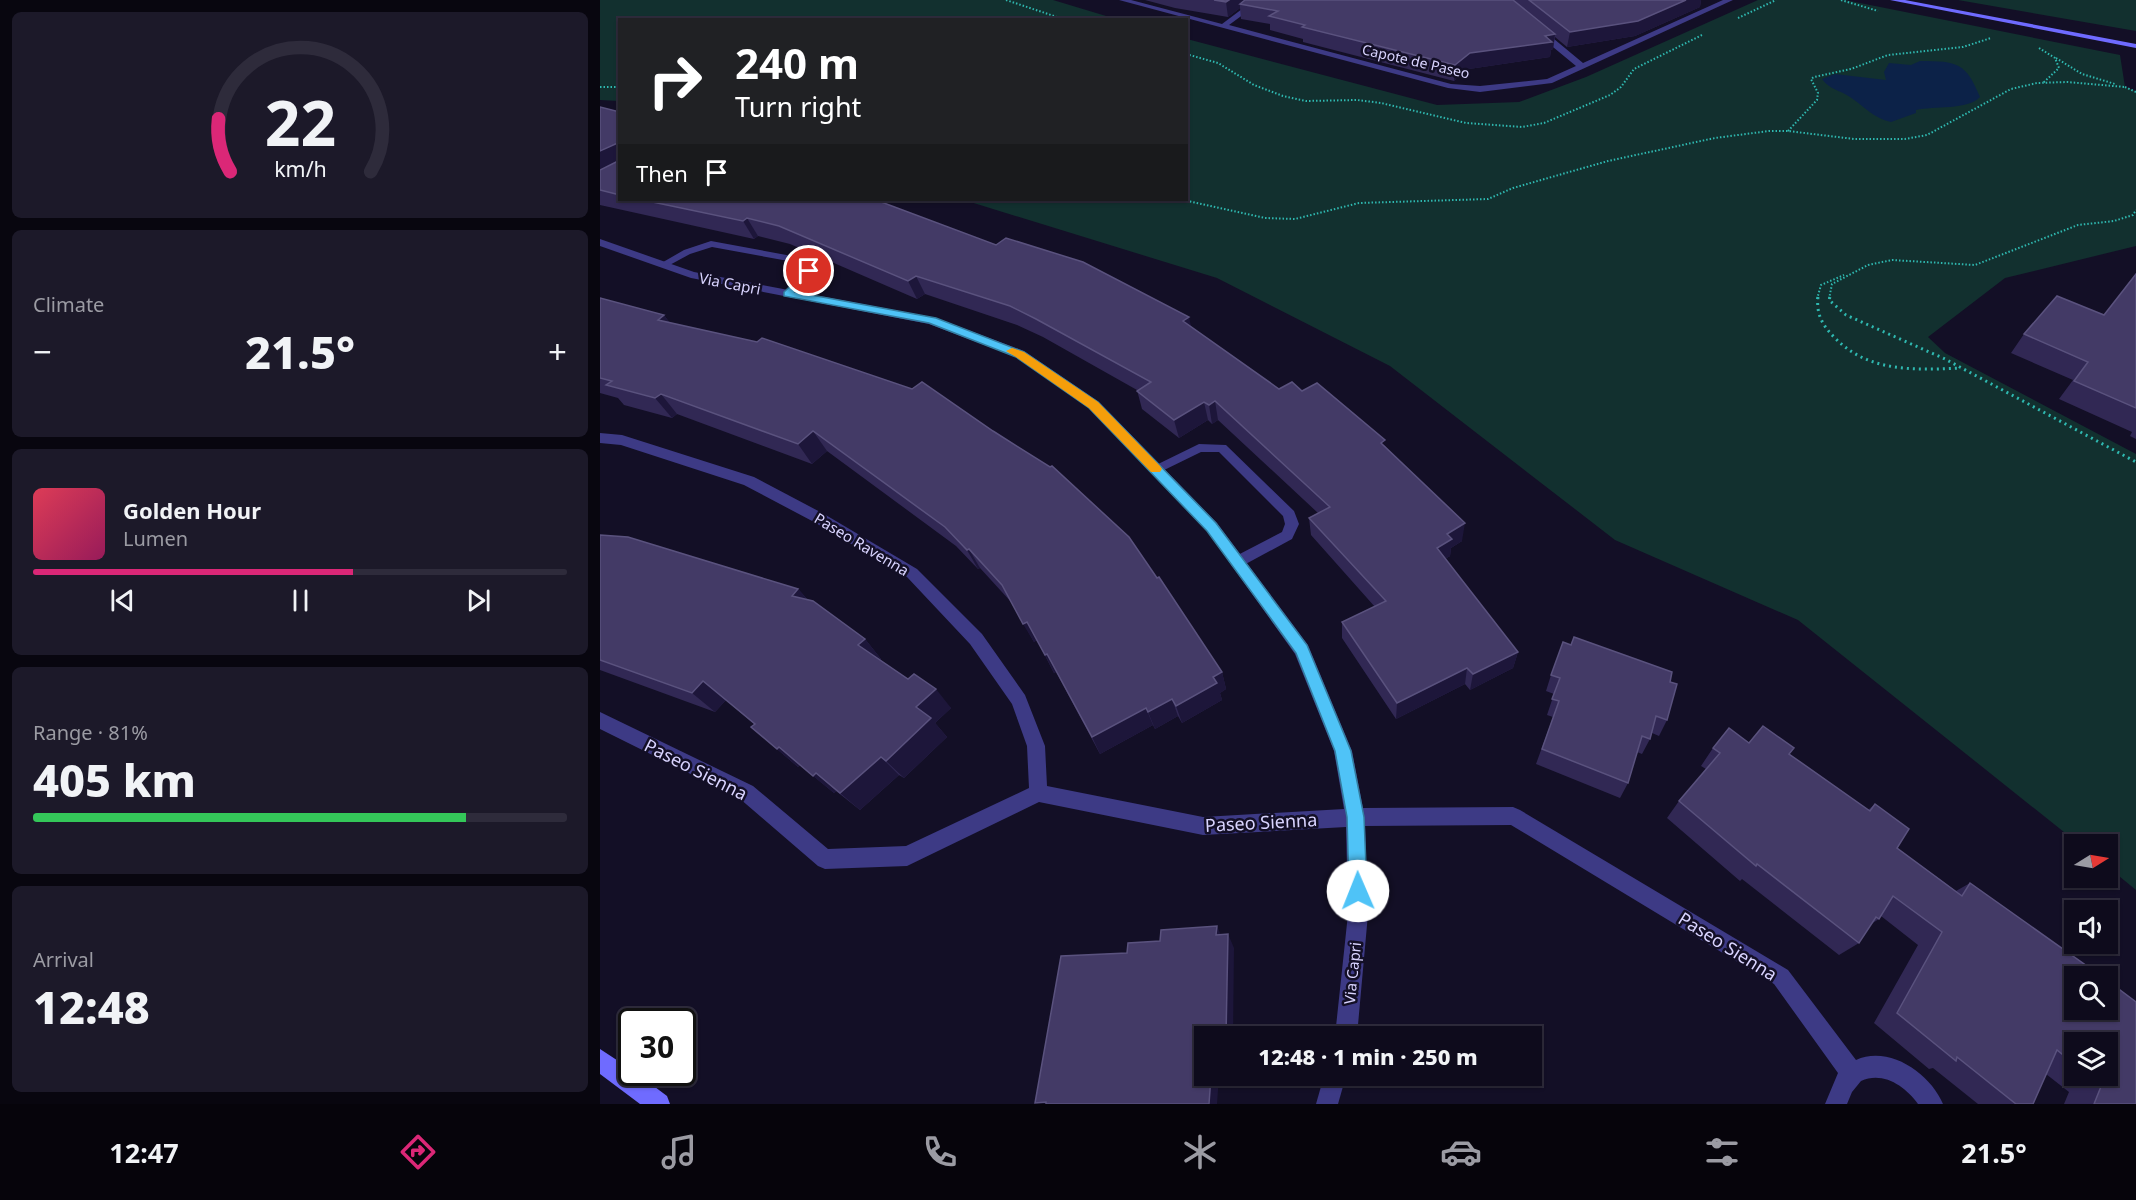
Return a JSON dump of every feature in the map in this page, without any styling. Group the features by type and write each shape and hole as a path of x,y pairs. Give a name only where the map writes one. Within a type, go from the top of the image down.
{"main road":[{"path":"1894,0 2136,46"},
{"path":"600,1060 659,1104"}],"street":[{"name":"Capote de Paseo","path":"1123,0 1451,86 1480,89 1514,87 1549,81 1729,0"},
{"path":"1223,26 1259,0"},
{"path":"1529,22 1582,67"},
{"name":"Via Capri","path":"600,242 691,275 932,321 1020,354 1094,405 1212,527 1302,650 1343,751 1355,817 1358,914 1347,1026"},
{"name":"Paseo Ravenna","path":"600,438 622,440 749,481 819,518 912,573 976,639 1019,700 1036,746 1038,793"},
{"name":"Paseo Sienna","path":"600,720 746,792 825,859 907,856 1038,793 1203,826 1355,817 1513,816 1780,977 1851,1072"},
{"path":"1836,1104 1839,1087 1851,1072 1868,1066 1889,1068 1910,1081 1932,1104"},
{"path":"1327,1104 1332,1086"}],"lane":[{"path":"663,265 687,252 711,244 808,262 811,266 809,271 788,294"},
{"path":"1156,470 1199,448 1222,448 1289,514 1292,524 1287,535 1237,562"}],"path":[{"path":"1006,0 1060,18"},
{"path":"1841,0 1884,13"},
{"path":"1788,131 1817,100 1818,93 1811,79 1814,77 1851,69 1888,55 1963,47 1997,35 1989,34"},
{"path":"2038,48 2049,52 2082,74 2136,92"},
{"path":"2044,83 2060,68 2059,63 2049,52"},
{"path":"1187,201 1264,218 1295,219 1359,203 1488,199 1513,188 1674,146 1758,132 1788,131 1854,139 1905,139 1927,135 1952,123 1982,102 2011,89 2044,83 2067,82 2125,87"},
{"path":"600,87 618,87"},
{"path":"1962,368 1915,370 1878,366 1855,355 1837,342 1818,320 1816,299 1821,285 1868,265 1892,261 1975,265 2045,236 2078,225 2114,220 2133,214 2136,210"},
{"path":"1868,265 1832,284 1829,300 1846,315 1962,368 2136,462"}],"green space":[{"path":"600,0 1053,0 1113,18 618,18 618,101 600,100"},
{"path":"1758,0 1845,0 2120,55 2125,87 2136,91 2136,246 2005,278 1928,337 1945,353 2136,454 2136,890 2118,875 2118,834 2066,834 1798,620 1615,540 1390,366 1217,278 967,201 1188,201 1188,39 1437,105 1519,102 1586,77"},
{"path":"1958,0 2136,0 2136,31"}],"water":[{"path":"1920,61 1952,63 1959,66 1970,77 1980,97 1959,106 1916,110 1916,113 1891,122 1874,115 1822,79 1835,74 1886,80 1884,72 1889,63 1911,65"}],"building":[{"path":"1245,0 1513,0 1555,34 1545,36 1552,42 1470,53 1455,65 1302,27 1305,25 1269,16 1278,11 1240,4"},
{"path":"1529,0 1686,0 1638,21 1570,32"},
{"path":"600,107 618,112 618,143 600,151"},
{"path":"618,161 618,194 600,190 600,170"},
{"path":"648,201 879,201 996,245 1006,238 1083,262 1189,317 1183,321 1279,389 1292,382 1302,391 1317,383 1385,440 1381,443 1465,523 1447,534 1452,539 1437,548 1518,652 1473,674 1467,668 1397,703 1342,622 1386,601 1309,518 1330,507 1215,401 1209,405 1204,402 1174,420 1137,391 1151,382 1010,306 916,276 908,281 779,226 747,218 743,221"},
{"path":"2136,274 2136,408 2074,381 2088,362 2024,334 2057,296 2104,315"},
{"path":"600,298 664,315 658,320 757,342 762,338 912,389 922,382 993,431 1050,467 1052,466 1129,537 1157,578 1159,577 1222,672 1213,677 1217,683 1176,706 1172,699 1148,712 1146,708 1092,737 1047,654 1045,655 1027,622 1023,624 1002,585 945,527 813,431 798,444 661,394 655,398 606,385 612,381 600,378"},
{"path":"600,535 628,537 798,589 792,596 813,601 865,639 858,645 908,679 914,674 936,689 916,707 931,718 886,761 881,757 840,793 816,773 813,776 779,747 777,749 751,727 755,724 703,681 692,693 600,660"},
{"path":"1574,637 1672,672 1670,682 1677,684 1667,720 1656,716 1650,739 1642,736 1628,783 1542,749 1559,701 1552,699 1560,678 1551,675 1563,642 1571,645"},
{"path":"1763,726 1794,748 1789,754 1870,811 1875,804 1909,829 1897,848 1962,896 1970,883 2064,950 2064,954 2070,954 2087,966 2064,966 2064,1020 2118,1020 2118,988 2136,1002 2136,1104 2094,1104 2101,1086 2118,1086 2118,1032 2064,1032 2064,1056 2057,1050 2033,1104 2016,1104 1957,1057 1956,1061 1897,1013 1942,932 1893,896 1879,919 1876,917 1859,943 1757,864 1756,866 1679,801 1720,753 1713,748 1729,728 1749,743"},
{"path":"1217,926 1216,935 1228,934 1226,1026 1194,1026 1194,1086 1210,1086 1209,1104 1035,1103 1061,956 1127,953 1128,943 1160,941 1161,930"}],"slow traffic":[{"path":"1012,351 1020,354 1094,405 1155,469"}],"route":[{"path":"809,271 788,294 932,321 1020,354 1094,405 1212,527 1302,650 1343,751 1355,817 1358,891"}]}
